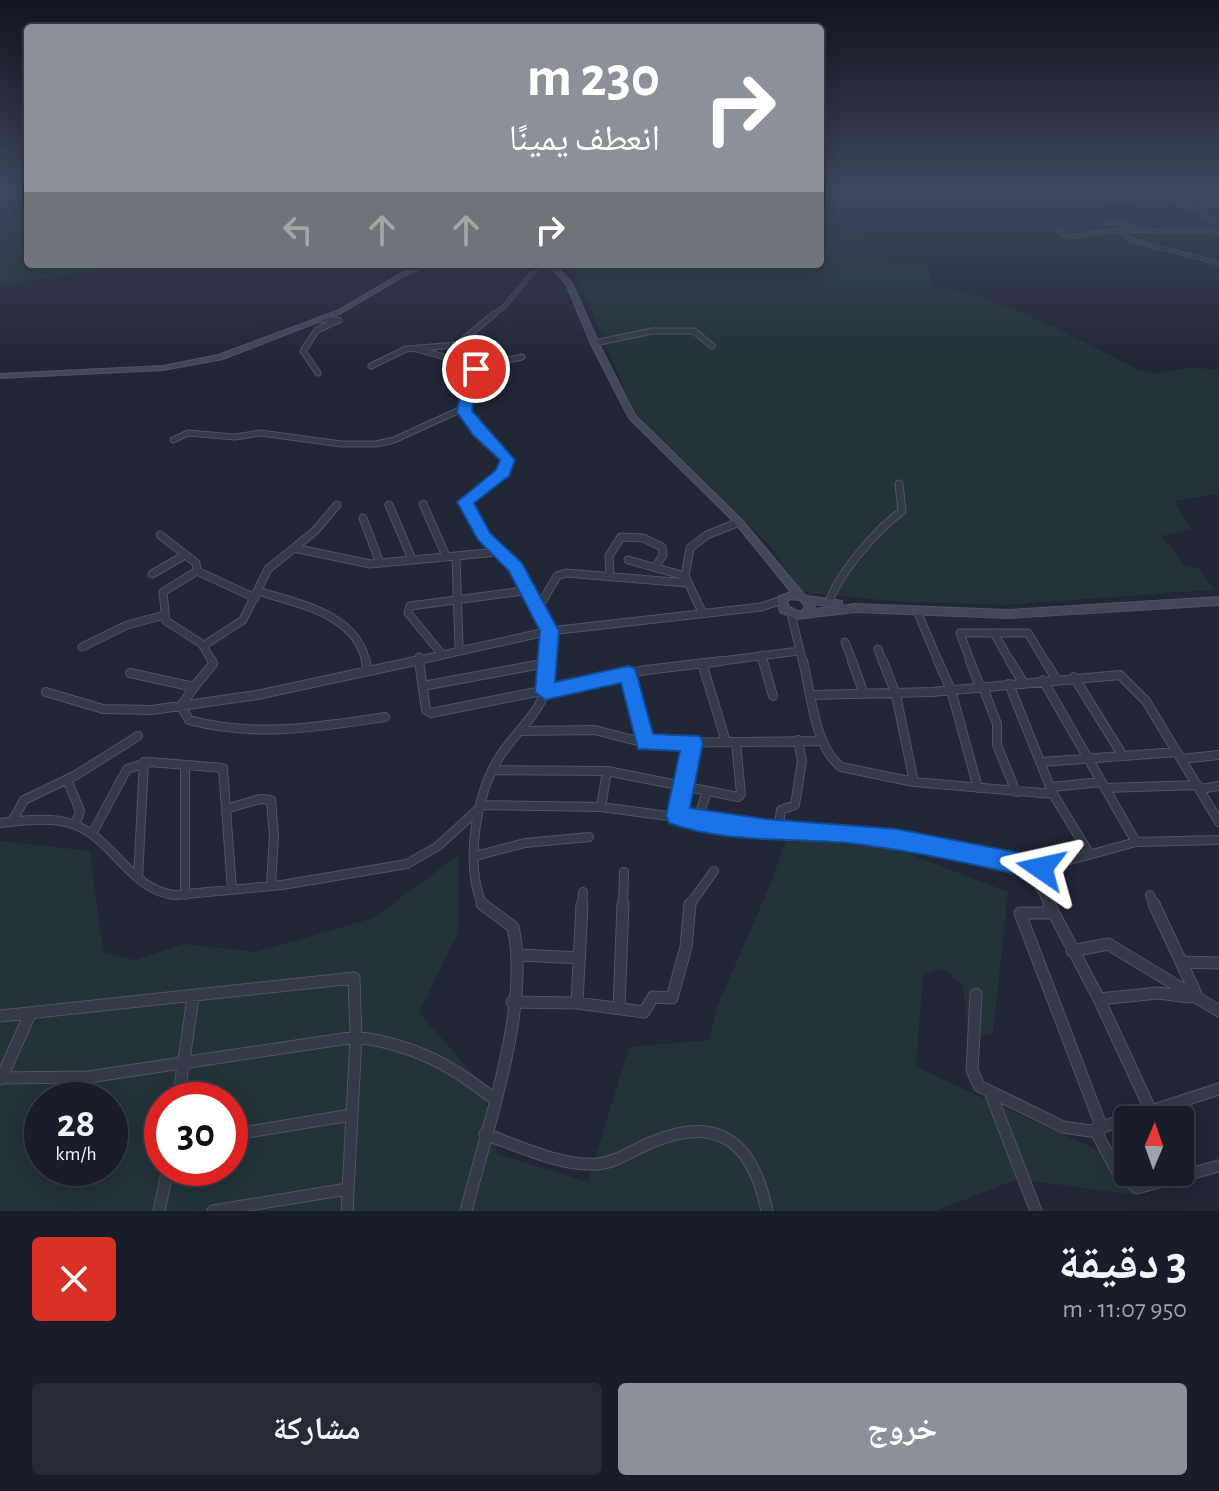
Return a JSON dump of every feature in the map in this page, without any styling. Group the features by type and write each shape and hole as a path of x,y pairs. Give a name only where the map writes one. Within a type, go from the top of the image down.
{"street":[{"path":"1165,250 1219,263"},
{"path":"1196,258 1219,256"},
{"path":"0,376 180,366 240,352 319,320 420,268"},
{"path":"371,366 415,347 457,345 483,320 503,308 537,268"},
{"path":"555,268 569,283 626,406 646,433 739,522 803,597 810,606 797,613"},
{"path":"318,373 303,351 317,330 339,320 319,320"},
{"path":"595,343 652,331 694,331 712,346"},
{"path":"457,345 471,366 464,408 471,423 508,460 503,473 465,502 478,528 498,552 516,567 550,631 545,692 540,706 492,770 475,856 475,885 483,906 513,927 520,955 494,1099 466,1211"},
{"path":"415,347 471,366 492,365 522,357"},
{"path":"492,365 498,381"},
{"path":"173,440 188,433 235,437 261,433 341,444 376,444 394,440 464,408"},
{"path":"829,602 834,587 873,541 878,528 902,511 899,484"},
{"path":"423,504 446,556"},
{"path":"203,646 243,620 276,559 315,531 337,505"},
{"path":"389,505 412,559"},
{"path":"363,518 380,563"},
{"path":"702,612 686,579 687,553 693,544 739,522"},
{"path":"160,535 199,566 197,571 166,588 161,616"},
{"path":"610,576 609,556 621,537 643,538 662,547 663,555 655,568"},
{"path":"294,548 356,564 498,552"},
{"path":"152,574 185,555"},
{"path":"456,557 459,648"},
{"path":"628,560 686,579"},
{"path":"197,571 344,624 367,653 367,669"},
{"path":"536,604 542,602 561,574 686,579"},
{"path":"784,576 783,600 797,613 799,651 823,741 832,760 841,767 914,782 1016,792 1103,785 1219,786"},
{"path":"440,652 413,621 407,609 414,604 530,590"},
{"path":"46,692 72,703 127,713 257,695 440,652 550,631 761,607 803,597 855,608"},
{"path":"761,607 797,613 855,608 1025,613 1219,601"},
{"path":"917,611 951,690 978,788"},
{"path":"161,616 173,629 203,646 213,664 181,706"},
{"path":"82,647 127,625 161,616"},
{"path":"994,633 1023,682"},
{"path":"1016,792 997,745 997,724 959,634 1028,633 1056,679"},
{"path":"845,642 864,694"},
{"path":"878,649 896,695 914,782"},
{"path":"419,657 426,710 431,713 628,674 799,651"},
{"path":"761,655 773,696"},
{"path":"423,686 547,663"},
{"path":"492,770 607,771 707,791 741,794 731,742 702,663"},
{"path":"130,673 194,687"},
{"path":"628,674 645,743"},
{"path":"1074,677 1123,756"},
{"path":"812,695 896,695 1074,677 1123,677 1146,701 1219,822"},
{"path":"1043,680 1136,842"},
{"path":"1009,684 1052,790 1089,853"},
{"path":"181,706 189,720 249,733 385,717"},
{"path":"521,731 595,730 645,743 823,741"},
{"path":"12,822 24,800 67,779 138,736"},
{"path":"778,830 781,810 795,805 802,761 798,740"},
{"path":"677,816 692,742"},
{"path":"1042,762 1123,756 1219,755"},
{"path":"138,878 144,762"},
{"path":"93,832 121,775 144,762 225,770 232,889"},
{"path":"185,766 185,895"},
{"path":"601,807 607,771"},
{"path":"67,779 80,811 76,823"},
{"path":"698,819 707,791"},
{"path":"229,808 260,799 271,800 274,836 271,885"},
{"path":"0,823 76,823 93,832 138,878 159,893 185,895 373,874 408,864 459,830 483,805 601,807 778,830 845,832 897,839 1029,866 1050,867 1089,853 1136,842 1219,840"},
{"path":"475,856 516,844 589,837"},
{"path":"1029,866 1051,913 1099,999 1149,1106"},
{"path":"512,1002 577,1003 644,1012 653,997 674,996 686,947 689,905 714,871"},
{"path":"619,1007 624,872"},
{"path":"577,1003 583,892"},
{"path":"1150,895 1196,994"},
{"path":"1051,913 1020,913 1099,1129 1120,1175 1128,1185 1137,1188 1219,1166"},
{"path":"1072,951 1108,944 1196,994 1219,1011"},
{"path":"520,955 580,958"},
{"path":"1181,962 1219,963"},
{"path":"0,1016 193,998 354,978 356,1037 347,1211"},
{"path":"1099,999 1158,993 1190,997 1196,994"},
{"path":"976,994 972,1070 979,1086 1063,1127 1099,1129 1114,1124"},
{"path":"180,1082 193,998"},
{"path":"30,1014 0,1079 88,1077 356,1037 391,1041 444,1059 494,1099"},
{"path":"1166,1106 1219,1089"},
{"path":"990,1092 1036,1211"},
{"path":"248,1132 351,1115"},
{"path":"485,1134 593,1164 613,1161 655,1140 690,1130 717,1132 750,1154 759,1172 767,1211"},
{"path":"159,1211 164,1186"},
{"path":"213,1211 347,1189"}],"shaded area":[{"path":"0,250 24,250 24,268 130,268 0,284"},
{"path":"824,250 878,250 889,264 927,262 932,286 983,297 1054,327 1137,369 1154,374 1188,368 1219,369 1219,494 1174,501 1192,529 1162,536 1185,566 1199,569 1215,590 1002,605 891,601 803,592 769,545 634,412 578,279 568,268 824,268"},
{"path":"793,820 912,855 1008,892 993,1033 969,1039 963,986 943,968 923,974 916,1067 1114,1158 1114,1186 1133,1186 1135,1195 1018,1179 935,1211 0,1211 0,841 90,851 103,952 135,960 183,944 256,952 373,918 459,855 458,933 419,1013 482,1084 497,1154 588,1182 629,1047 710,1040 716,1009 771,883"}],"route":[{"path":"476,369 471,368 470,391 464,412 479,432 506,454 508,460 503,473 465,502 484,536 516,567 550,631 545,692 628,674 635,692 645,743 692,742 677,816 784,831 845,832 897,839 1041,868"}]}
